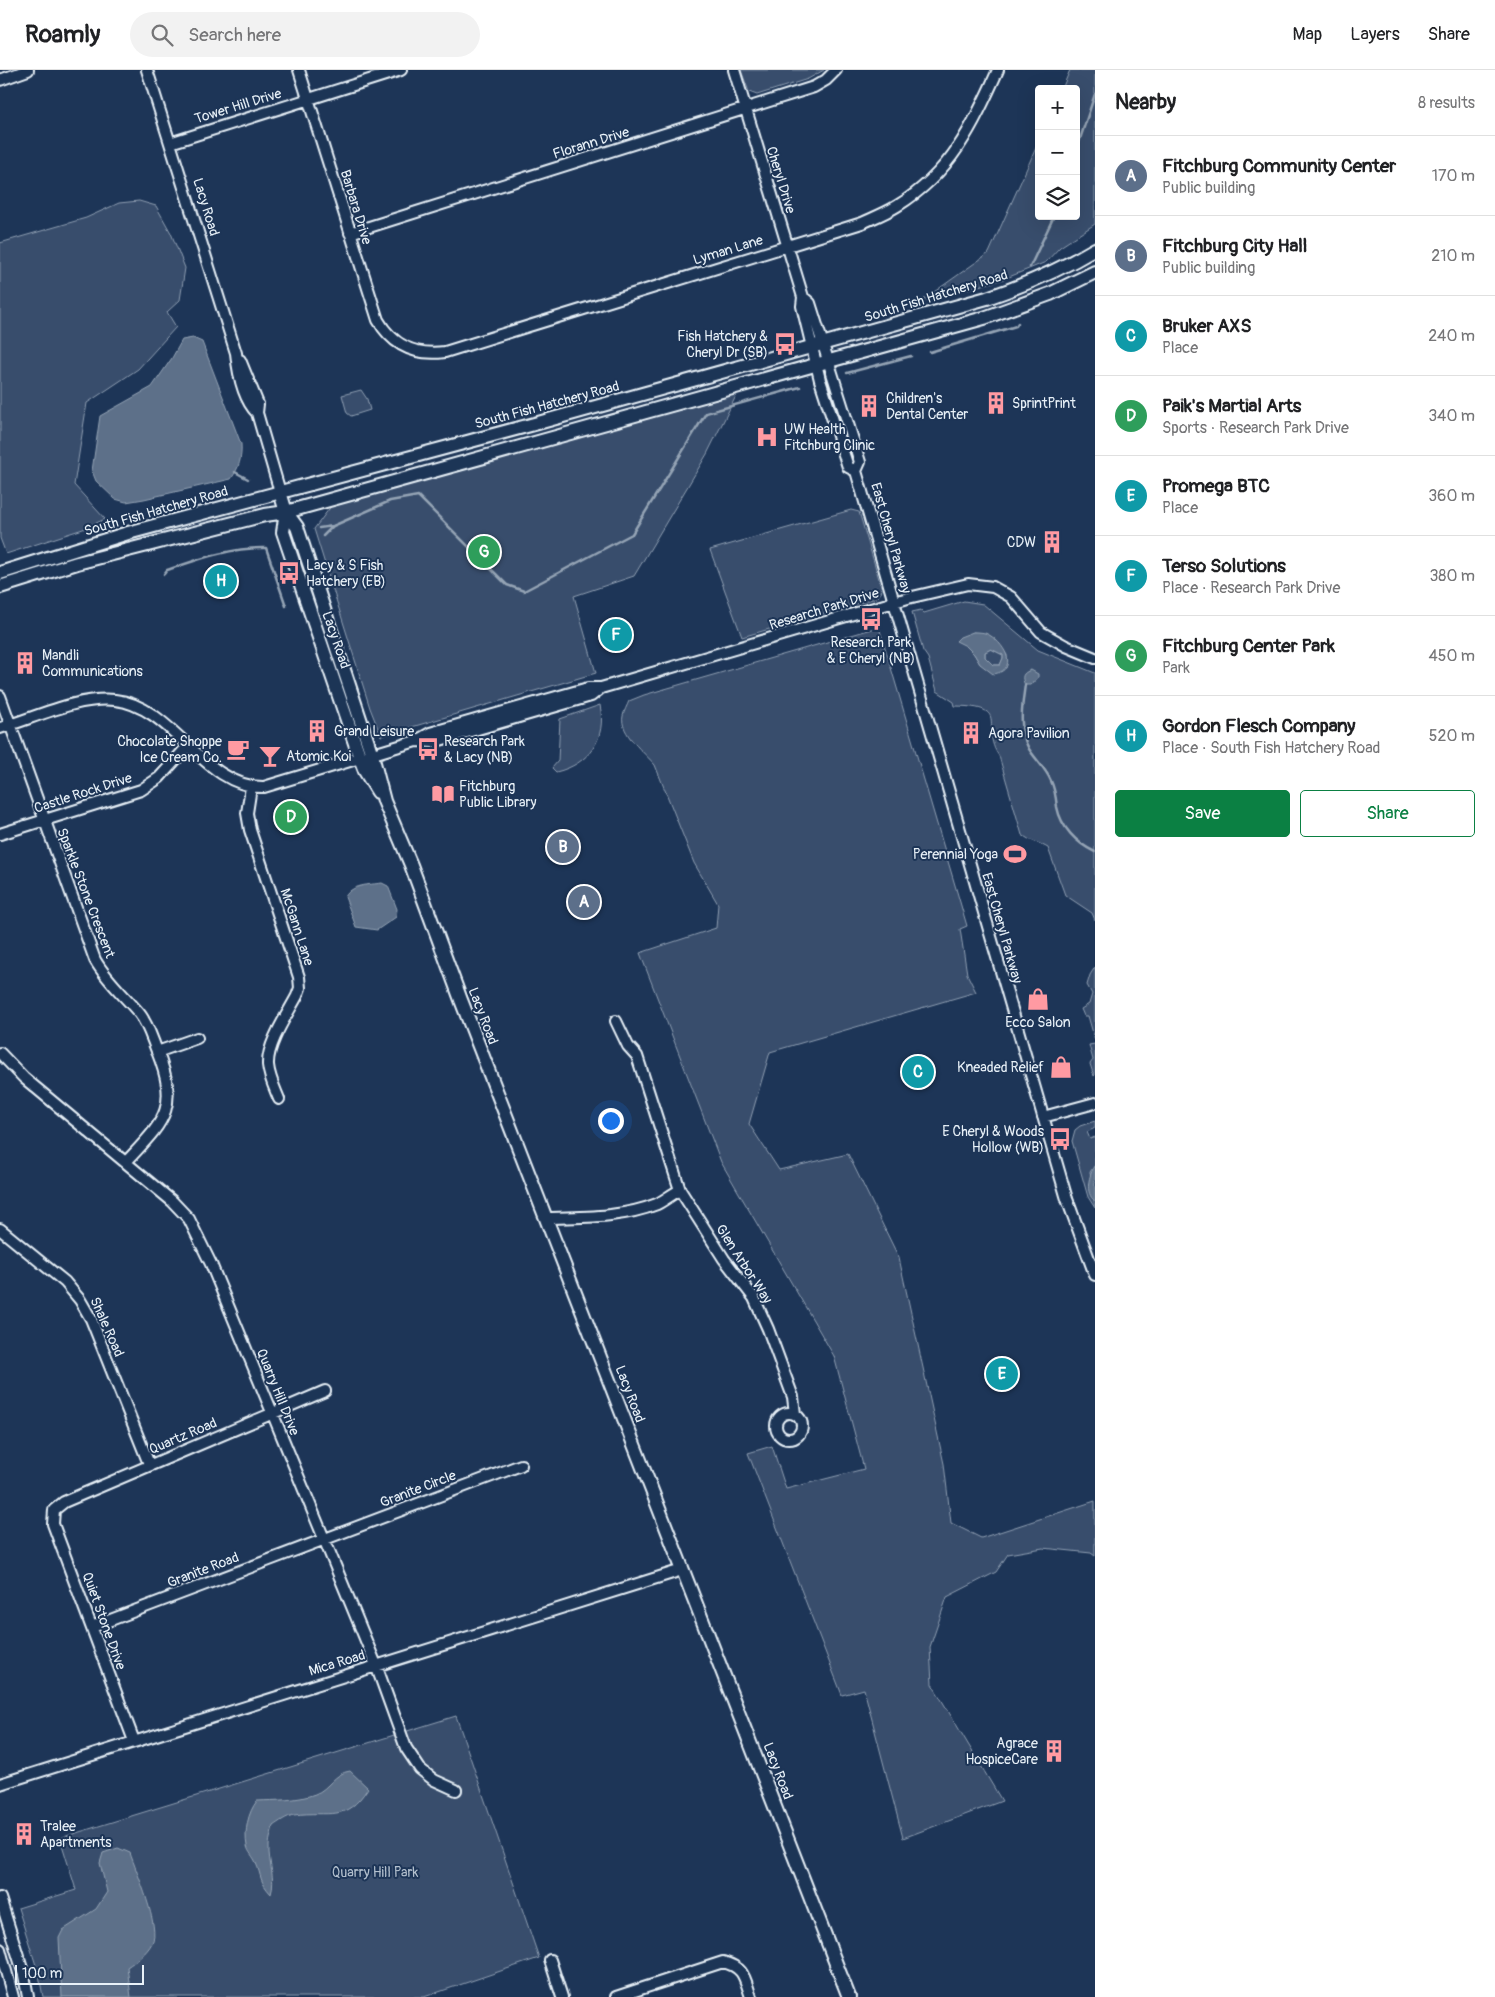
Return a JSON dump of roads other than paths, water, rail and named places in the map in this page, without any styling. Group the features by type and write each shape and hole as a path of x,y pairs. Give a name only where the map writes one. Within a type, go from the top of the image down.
{"main road":[{"name":"South Fish Hatchery Road","path":"0,573 128,533 873,331 1024,286 1069,265 1095,249"},
{"name":"South Fish Hatchery Road","path":"0,588 77,563 265,515 286,512 822,364 1009,310 1050,294 1095,272"},
{"name":"Lacy Road","path":"280,492 286,512 283,532 366,756 412,866 461,1000 849,1997"}],"street":[{"path":"0,80 28,70"},
{"name":"Lacy Road","path":"147,70 236,353 237,367 251,407 257,413 280,492"},
{"name":"Barbara Drive","path":"299,70 378,320 389,336 400,344"},
{"name":"Tower Hill Drive","path":"170,143 401,70"},
{"name":"Cheryl Drive","path":"734,70 787,246 804,297 810,303 817,346"},
{"name":"Florann Drive","path":"350,233 814,87 826,80 836,70"},
{"name":"Lyman Lane","path":"400,344 419,352 445,352 862,223 896,207 914,194 932,179 954,155 969,132 998,70"},
{"name":"East Cheryl Parkway","path":"817,346 848,467 856,471 1067,1199 1095,1275"},
{"name":"Research Park Drive","path":"0,728 85,702 116,700 130,703 147,711 225,776 251,787 274,785 416,741 433,742 441,740 591,696 601,688 895,602 968,584 993,588 1011,597 1041,632 1066,646 1095,658"},
{"name":"Sparkle Stone Crescent","path":"0,696 95,960 104,975 140,1014 168,1083 168,1100 164,1116 150,1138 126,1162"},
{"name":"Castle Rock Drive","path":"0,834 141,790 159,778 188,746"},
{"name":"McGann Lane","path":"251,787 247,813 250,830 299,978 300,988 272,1044 268,1059 269,1072 279,1100"},
{"name":"Glen Arbor Way","path":"616,1021 628,1046 636,1056 680,1190 724,1259 754,1298 768,1329 793,1397 795,1414"},
{"path":"157,1052 197,1038"},
{"name":"Quarry Hill Drive","path":"0,1053 24,1078 172,1201 188,1219 211,1264 376,1665 406,1748 420,1769 434,1780 456,1790"},
{"path":"1043,1117 1095,1102"},
{"path":"546,1218 595,1216 636,1211 658,1203 680,1190"},
{"name":"Shale Road","path":"0,1229 65,1282 80,1300 90,1319 150,1464"},
{"name":"Quartz Road","path":"54,1510 64,1502 150,1464 325,1391"},
{"name":"Granite Circle","path":"324,1539 521,1465"},
{"name":"Quiet Stone Drive","path":"54,1510 53,1524 134,1741"},
{"name":"Granite Road","path":"92,1627 324,1539"},
{"name":"Mica Road","path":"0,1784 682,1570"},
{"path":"0,1898 28,1992 12,1994 0,1949"},
{"path":"550,1960 562,1997"},
{"path":"616,1997 723,1962 735,1965 743,1973 751,1997"}],"waterway":[{"path":"1080,139 1095,94"},
{"path":"1030,267 1052,220"},
{"path":"930,352 1016,326 1018,323"},
{"path":"847,373 911,356"},
{"path":"319,528 333,526 390,501 418,496 507,585 524,591 632,534 706,413 800,387"},
{"path":"235,472 248,479"},
{"path":"323,536 333,526"},
{"path":"164,574 167,570 216,554 241,549 266,548 286,606"},
{"path":"1025,685 1022,726 1026,742 1051,781 1059,814 1066,828 1082,844 1095,852"}],"place":[{"name":"Fish Hatchery & Cheryl Dr (SB)","path":"785,344"},
{"name":"SprintPrint","path":"996,403"},
{"name":"Children's Dental Center","path":"869,406"},
{"name":"UW Health Fitchburg Clinic","path":"767,437"},
{"name":"CDW","path":"1052,542"},
{"name":"Fitchburg Center Park","path":"484,552"},
{"name":"Lacy & S Fish Hatchery (EB)","path":"289,573"},
{"name":"Gordon Flesch Company","path":"221,581"},
{"name":"Research Park & E Cheryl (NB)","path":"871,619"},
{"name":"Terso Solutions","path":"616,635"},
{"name":"Mandli Communications","path":"25,663"},
{"name":"Grand Leisure","path":"317,731"},
{"name":"Agora Pavilion","path":"971,733"},
{"name":"Chocolate Shoppe Ice Cream Co.","path":"238,749"},
{"name":"Research Park & Lacy (NB)","path":"428,749"},
{"name":"Atomic Koi","path":"270,756"},
{"name":"Fitchburg Public Library","path":"443,794"},
{"name":"Paik's Martial Arts","path":"291,817"},
{"name":"Fitchburg City Hall","path":"563,847"},
{"name":"Perennial Yoga","path":"1015,854"},
{"name":"Fitchburg Community Center","path":"584,902"},
{"name":"Ecco Salon","path":"1038,999"},
{"name":"Kneaded Relief","path":"1061,1067"},
{"name":"Bruker AXS","path":"918,1072"},
{"name":"E Cheryl & Woods Hollow (WB)","path":"1060,1139"},
{"name":"Promega BTC","path":"1002,1374"},
{"name":"Agrace HospiceCare","path":"1054,1751"},
{"name":"Tralee Apartments","path":"24,1834"}],"park label":[{"name":"Quarry Hill Park","path":"375,1872"}]}
